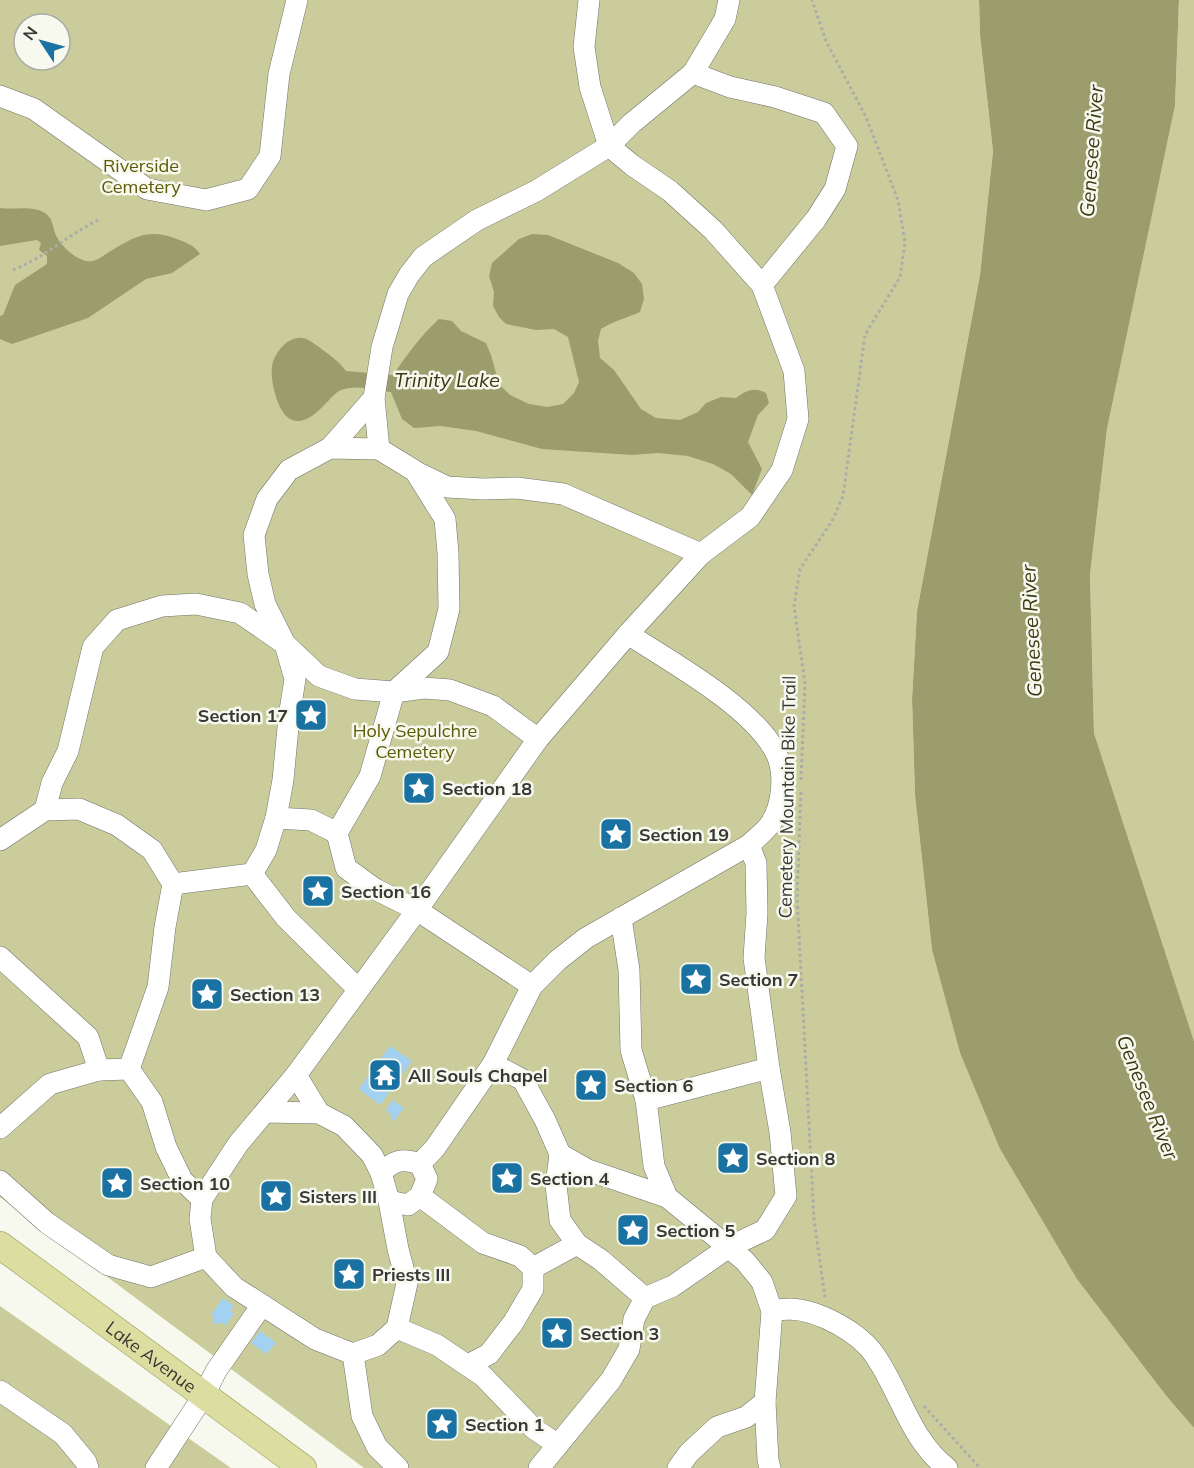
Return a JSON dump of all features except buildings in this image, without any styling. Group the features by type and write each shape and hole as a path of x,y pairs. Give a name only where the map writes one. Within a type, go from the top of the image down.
{"main road":[{"name":"Lake Avenue","path":"0,1245 303,1468"}],"lane":[{"path":"0,96 34,109 147,189 206,200 248,189 270,156 279,74 298,0"},
{"path":"265,1112 319,1113 344,1126 372,1155 381,1173 407,1283 397,1328 378,1345 353,1354 315,1339 234,1287 206,1257 200,1220 202,1199 237,1144 296,1075 538,739 628,634 701,554 750,517 782,470 798,419 794,371 762,285 713,230 670,191 609,146 591,87 584,47 589,0"},
{"path":"379,449 374,398 382,347 395,302 409,274 423,257 477,220 536,191 609,146 632,123 693,73 726,19 729,0"},
{"path":"693,73 730,87 775,97 824,113 847,146 835,189 816,219 762,285"},
{"path":"252,874 266,850 276,819 296,679 285,644 265,604 258,574 254,534 267,499 290,470 330,448 374,398"},
{"path":"330,448 379,449 447,488 517,488 563,494 701,554"},
{"path":"415,471 445,519 449,609 438,652 394,692 370,776 337,833 346,868 375,889 417,910 532,986"},
{"path":"45,810 52,783 68,751 93,647 117,620 162,606 196,604 240,613 285,644 319,676 355,689 394,692 424,688 450,690 493,706 538,739"},
{"path":"420,1164 435,1148 493,1064 532,986 558,960 586,938 748,845 771,825 780,804 782,779 776,752 756,727 731,702 628,634"},
{"path":"0,840 45,810 79,809 117,825 152,850 173,884 158,987 129,1069"},
{"path":"276,819 312,820 337,833"},
{"path":"539,1468 611,1380 629,1349 634,1319 645,1298 673,1286 729,1247 765,1230 786,1196 780,1132 754,958 757,913 756,863 748,845"},
{"path":"173,884 252,874"},
{"path":"252,874 286,918 358,989"},
{"path":"621,918 629,970 631,1050 646,1100 654,1167 667,1197"},
{"path":"0,957 88,1037 99,1070"},
{"path":"493,1064 523,1080 560,1154 588,1170 667,1197 745,1261 762,1282 772,1311 765,1402 770,1468"},
{"path":"646,1100 769,1068"},
{"path":"0,1128 50,1084 99,1070 129,1069"},
{"path":"129,1069 152,1102 166,1147 182,1180 202,1199"},
{"path":"296,1075 319,1113"},
{"path":"560,1154 556,1185 560,1220 577,1244 601,1260 645,1298"},
{"path":"381,1173 391,1163 406,1159 420,1164 427,1179 420,1196 408,1205 389,1201"},
{"path":"0,1181 47,1223 108,1265 151,1277 206,1257"},
{"path":"420,1196 483,1243 520,1256 533,1268 533,1288 513,1323 489,1354 468,1365"},
{"path":"533,1268 577,1244"},
{"path":"156,1468 204,1395 216,1371 262,1305"},
{"path":"772,1311 791,1309 828,1319 854,1334 875,1355 911,1426 934,1458 947,1468"},
{"path":"397,1328 437,1345 468,1365 483,1376 533,1428 558,1445"},
{"path":"353,1354 362,1416 376,1447 398,1468"},
{"path":"0,1391 63,1434 86,1462 88,1468"},
{"path":"678,1468 688,1453 717,1427 746,1417 765,1402"}],"path":[{"name":"Cemetery Mountain Bike Trail","path":"812,0 826,41 866,117 898,200 905,242 900,277 865,335 843,496 832,521 800,569 795,606 805,683 797,897 814,1220 823,1296 831,1304"},
{"path":"13,270 39,258 98,220"},
{"path":"917,1398 980,1468"}],"green space":[{"name":"Holy Sepulchre Cemetery","path":"0,0 979,0 980,35 993,151 980,275 917,611 912,699 915,795 932,950 960,1053 999,1147 1168,1398 1194,1428 1194,1468 364,1468 0,1197"},
{"path":"1179,0 1194,0 1194,1041 1094,733 1090,575 1107,429 1175,106"},
{"path":"0,1306 231,1468 0,1468"}],"water":[{"name":"Genesee River","path":"979,0 1179,0 1175,106 1107,429 1090,575 1094,733 1194,1041 1194,1428 1168,1398 1077,1279 999,1147 960,1053 932,950 915,795 912,699 917,611 980,275 993,151 980,35"},
{"path":"0,208 29,208 45,213 51,220 57,238 65,248 82,260 97,260 134,238 149,234 177,239 193,246 200,254 172,273 146,279 88,318 12,344 0,339 0,316 3,315 15,285 47,264 47,256 39,250 41,243 37,240 0,246"},
{"name":"Trinity Lake","path":"532,234 548,235 618,263 634,273 642,284 644,299 640,312 601,329 598,341 600,358 614,370 641,409 656,418 680,420 698,412 706,403 721,397 736,398 747,391 754,390 766,393 769,403 758,415 748,442 762,469 752,495 731,474 713,464 688,456 542,449 476,431 441,426 414,428 402,419 391,392 360,387 347,388 337,393 314,415 300,421 292,420 283,412 274,389 272,367 278,351 292,339 307,339 333,358 346,371 393,375 420,338 439,319 452,321 461,331 486,343 499,384 510,395 529,404 547,407 563,404 574,393 579,382 568,337 554,329 536,330 506,324 493,306 494,292 489,276 492,263 519,239"}],"place":[{"name":"Section 17","path":"311,715"},
{"name":"Section 18","path":"419,788"},
{"name":"Section 19","path":"616,834"},
{"name":"Section 16","path":"318,891"},
{"name":"Section 7","path":"696,979"},
{"name":"Section 13","path":"207,994"},
{"name":"All Souls Chapel","path":"385,1075"},
{"name":"Section 6","path":"591,1085"},
{"name":"Section 8","path":"733,1158"},
{"name":"Section 4","path":"507,1178"},
{"name":"Section 10","path":"117,1183"},
{"name":"Sisters III","path":"276,1196"},
{"name":"Section 5","path":"633,1230"},
{"name":"Priests III","path":"349,1274"},
{"name":"Section 3","path":"557,1333"},
{"name":"Section 1","path":"442,1424"}],"park label":[{"name":"Riverside Cemetery","path":"141,175"}]}
